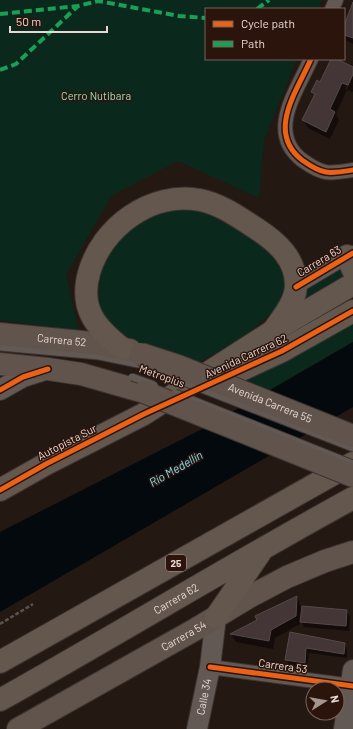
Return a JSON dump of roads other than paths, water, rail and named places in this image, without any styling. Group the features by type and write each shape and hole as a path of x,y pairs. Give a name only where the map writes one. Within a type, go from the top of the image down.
{"highway":[{"path":"134,356 97,326 90,313 86,300 86,283 91,264 100,246 114,228 134,214 150,206 186,198 218,206 269,237 284,250 291,263 296,287 286,311 273,331"},
{"name":"Avenida Carrera 62","path":"273,331 353,284"},
{"name":"Avenida Carrera 62","path":"144,414 282,351 353,310"},
{"name":"Autopista Sur","path":"0,490 46,464 144,414 273,331"},
{"name":"25","path":"0,662 353,464"},
{"name":"Carrera 62","path":"0,700 106,641 264,547 353,498"},
{"path":"216,617 264,547"}],"main road":[{"name":"Carrera 52","path":"0,334 85,342 134,356"},
{"name":"Avenida Carrera 55","path":"134,356 178,366 353,436"},
{"path":"0,364 45,365 81,374 145,384 353,476"},
{"name":"Carrera 54","path":"18,729 249,597 287,577 325,561 353,552"}],"street":[{"path":"311,60 289,108 284,126 286,141 293,153 317,171 334,173 353,170"},
{"name":"Carrera 63","path":"296,287 351,260"},
{"path":"0,390 45,365"},
{"name":"Calle 34","path":"197,729 210,667 216,617"},
{"name":"Carrera 53","path":"210,667 352,681"},
{"path":"344,729 352,681"}],"lane":[{"name":"Metroplús","path":"0,347 92,355 134,356 353,448"},
{"path":"0,356 27,359 45,365"},
{"path":"79,365 93,369"},
{"name":"Metroplús","path":"145,384 353,464"}],"water":[{"name":"Río Medellín","path":"353,342 353,407 0,612 0,532 204,428"}],"park label":[{"name":"Cerro Nutibara","path":"96,96"}]}
